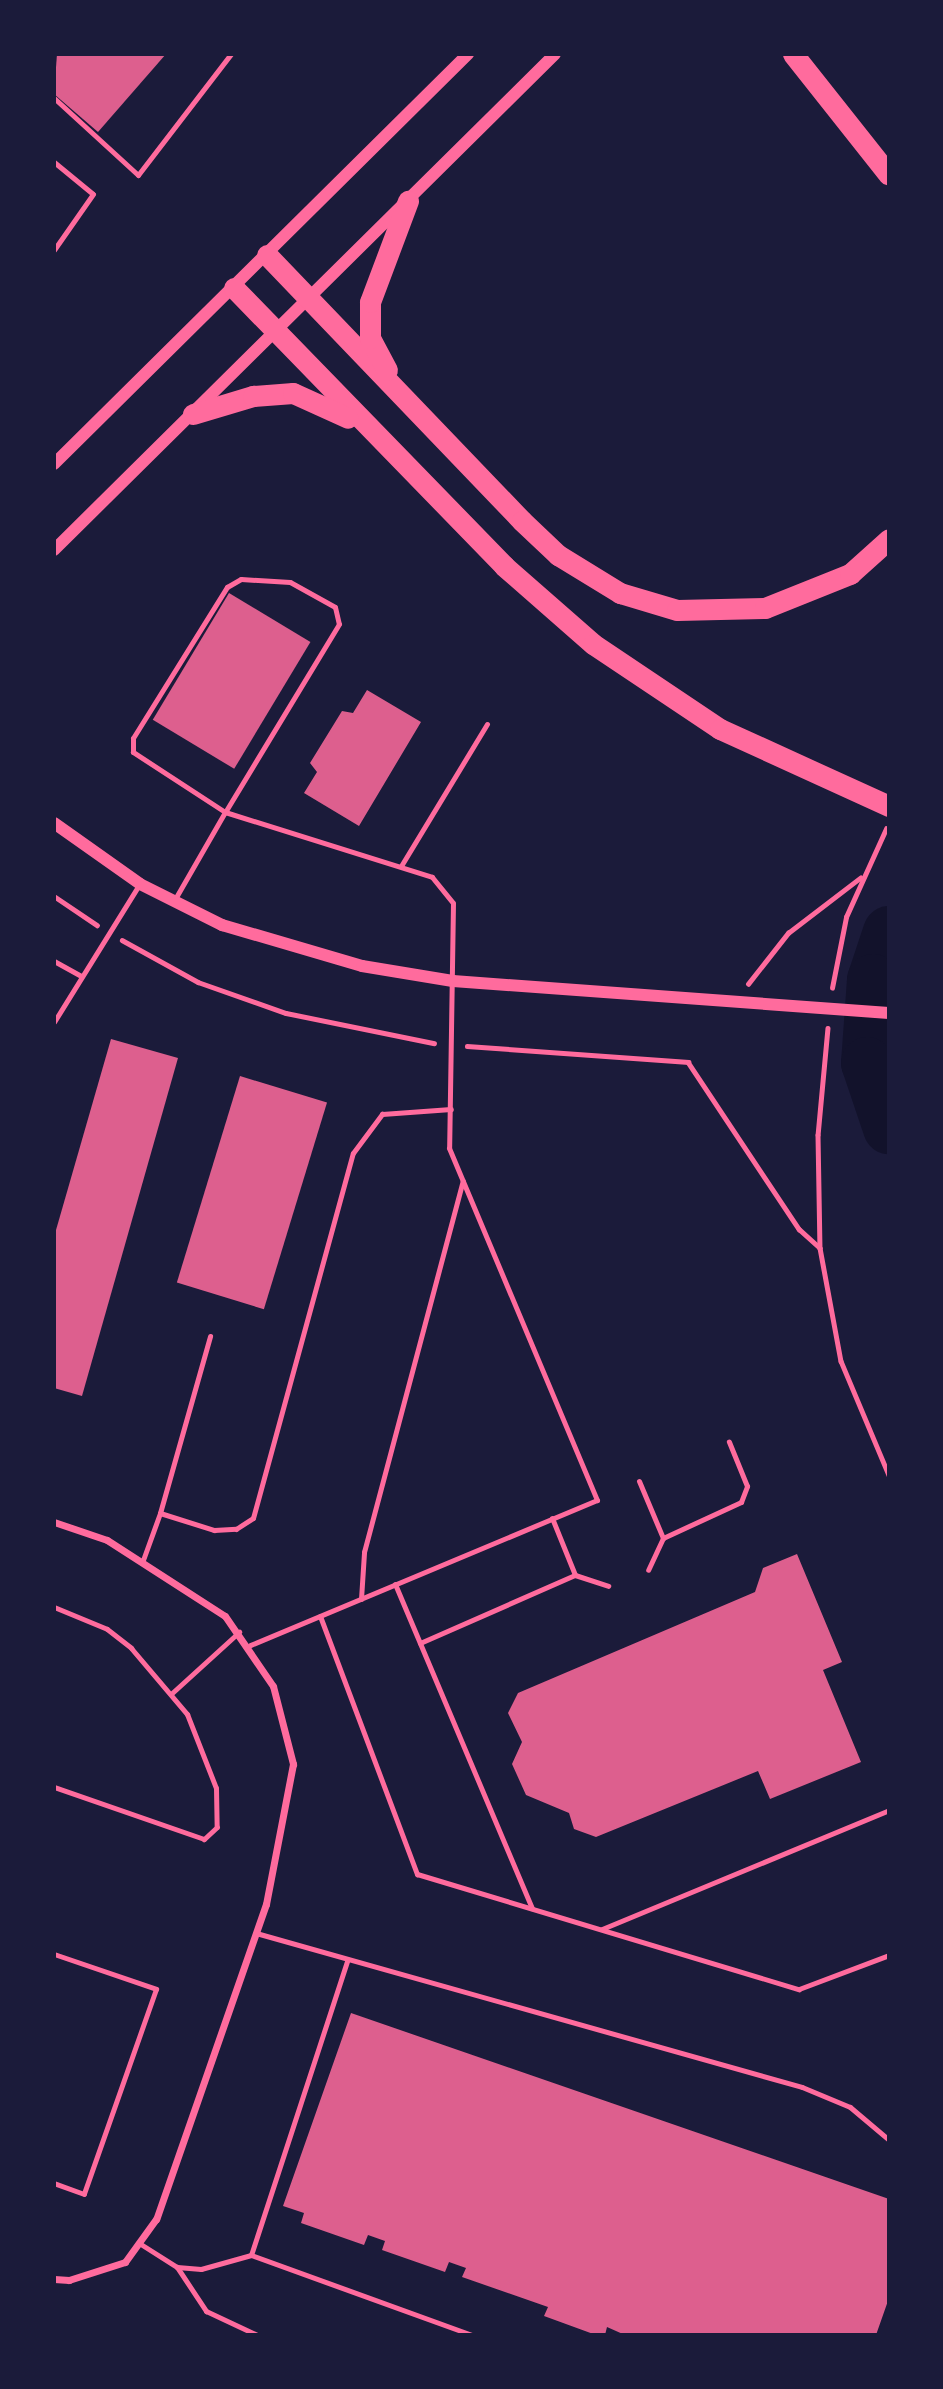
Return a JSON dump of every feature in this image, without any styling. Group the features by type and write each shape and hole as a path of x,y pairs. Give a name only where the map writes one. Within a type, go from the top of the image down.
{"highway":[{"path":"793,54 889,175"},
{"path":"408,201 382,257 369,322 379,359 409,404"},
{"path":"267,255 558,555 648,604 706,613 775,605 850,574 889,539"},
{"path":"234,288 504,566 628,670 766,753 884,804"},
{"path":"193,414 254,396 293,393 329,405 376,436"}],"street":[{"path":"54,464 468,54"},
{"path":"54,550 555,54"},
{"path":"54,822 140,884 173,902 272,943 453,981 889,1013"},
{"path":"54,1522 143,1560 239,1632 250,1645 273,1686 293,1764 256,1933 156,2219 125,2262 69,2280 54,2279"}],"lane":[{"path":"54,99 138,175 231,54"},
{"path":"54,162 93,194 54,250"},
{"path":"173,902 225,812 339,624 335,607 290,582 241,579 227,587 133,738 133,752 225,812 432,877 453,902 455,1045 449,1148 597,1500 250,1645"},
{"path":"401,866 487,724"},
{"path":"54,1022 140,884"},
{"path":"54,961 81,976"},
{"path":"160,1513 214,1530 236,1529 253,1518 354,1153 382,1114 451,1110"},
{"path":"361,1599 364,1552 463,1181"},
{"path":"143,1560 160,1513 211,1336"},
{"path":"648,1570 663,1538 741,1502 747,1486 729,1441"},
{"path":"639,1481 663,1538"},
{"path":"552,1518 575,1575"},
{"path":"420,1643 575,1575 608,1586"},
{"path":"395,1584 532,1908"},
{"path":"54,1607 107,1629 172,1693 187,1714 216,1788 217,1827 204,1839 54,1787"},
{"path":"320,1616 417,1874 800,1989 889,1955"},
{"path":"172,1693 239,1632"},
{"path":"602,1929 889,1810"},
{"path":"256,1933 802,2087 850,2106 889,2140"},
{"path":"54,1954 156,1989 84,2194 54,2183"},
{"path":"251,2255 348,1959"},
{"path":"139,2243 177,2267 206,2311 257,2335"},
{"path":"177,2267 201,2269 251,2255 472,2335"}],"path":[{"path":"831,999 834,960 861,878 889,825"},
{"path":"762,964 812,911 861,878"},
{"path":"54,896 109,933 198,982 286,1013 455,1045 688,1062 799,1229 820,1248"},
{"path":"829,1012 818,1135 820,1248 841,1361 889,1475"}],"building":[{"path":"57,54 166,54 98,132 54,94"},
{"path":"229,593 310,642 234,769 153,720"},
{"path":"367,690 421,722 359,826 304,793 317,772 310,763 342,711 353,713"},
{"path":"111,1039 178,1058 82,1396 54,1388 54,1237"},
{"path":"240,1076 327,1103 264,1309 177,1283"},
{"path":"797,1554 842,1662 823,1670 861,1762 770,1799 758,1771 596,1837 574,1829 569,1813 526,1795 512,1764 522,1742 508,1713 518,1693 755,1592 763,1568"},
{"path":"351,2013 889,2199 889,2298 876,2335 625,2335 607,2327 605,2335 596,2335 544,2316 548,2307 462,2277 466,2268 449,2262 445,2272 382,2250 385,2241 368,2235 364,2245 301,2223 304,2213 283,2206"}],"waterway":[{"path":"889,932 873,980 867,1063 889,1128"}]}
